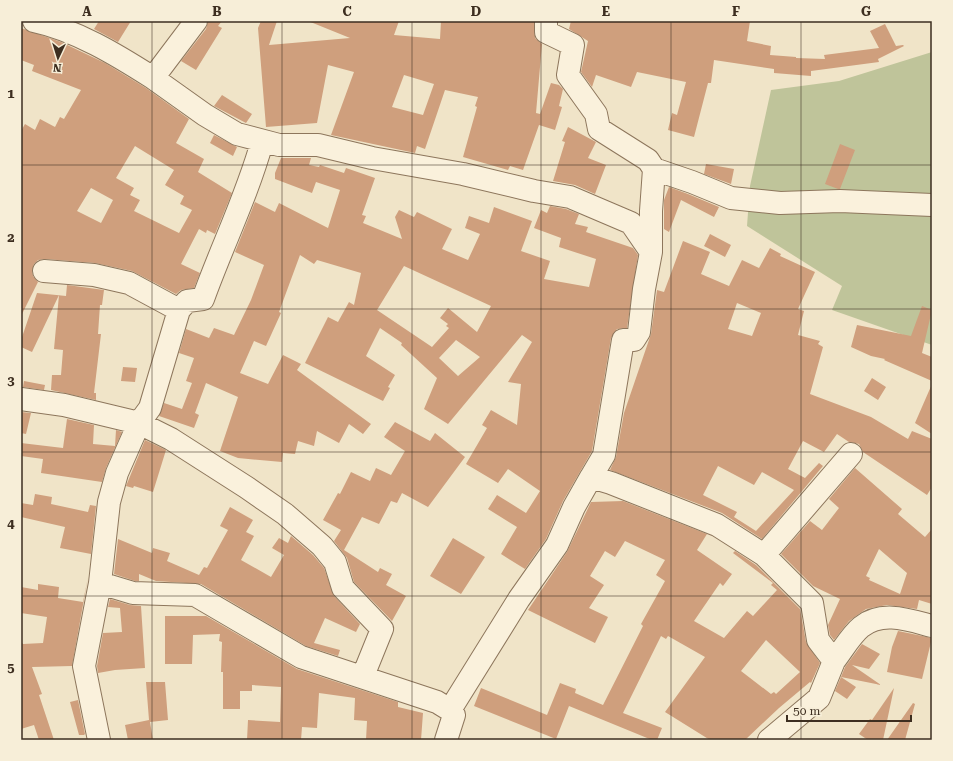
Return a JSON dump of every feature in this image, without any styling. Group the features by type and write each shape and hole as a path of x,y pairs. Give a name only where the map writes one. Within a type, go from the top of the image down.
{"street":[{"path":"34,21 49,24 116,54 205,115 237,134 262,142 279,145 318,145 372,158 463,174 534,191 570,196 631,223 651,252"},
{"path":"153,78 196,21"},
{"path":"546,21 546,32 573,45 568,75 596,114 599,129 648,160 654,169 692,182 731,198 780,203 840,201 932,205"},
{"path":"99,740 84,666 100,583 109,502 117,473 138,423 150,408 179,310 187,301 203,299 218,257 253,176 262,142"},
{"path":"450,710 519,599 557,545 574,506 604,455 623,340 634,340 639,332 644,289 651,252 651,211 654,169"},
{"path":"44,271 94,275 129,283 179,310"},
{"path":"21,399 64,405 138,423 171,439 285,514 322,546 335,562 343,588 382,629 363,676"},
{"path":"764,555 851,454"},
{"path":"591,477 611,483 717,525 764,555 812,603 818,640 834,661"},
{"path":"100,583 133,593 195,595 301,656 437,702 450,710 454,715 446,740"},
{"path":"769,740 819,698 834,661 860,627 876,619 901,618 932,626"}],"green space":[{"path":"932,52 932,345 832,310 842,286 747,226 750,186 771,90 839,81"}],"building":[{"path":"99,21 131,21 118,42 94,29"},
{"path":"208,21 222,21 218,26 222,28 196,70 181,61 206,29"},
{"path":"261,21 277,21 269,45 350,38 308,21 399,21 394,35 440,39 441,21 534,21 535,38 542,44 536,113 540,114 551,83 559,85 563,89 559,106 562,107 555,130 539,125 523,170 510,166 508,170 463,157 477,107 475,106 478,97 445,90 425,149 417,146 415,153 331,135 354,72 328,65 317,123 266,127 258,28","holes":["404,75 434,84 423,115 392,107"]},
{"path":"571,21 750,21 747,41 771,46 770,55 825,59 824,55 879,48 870,31 885,24 896,46 904,46 878,59 879,62 811,71 811,76 774,73 774,69 714,60 711,83 708,83 694,137 668,130 672,113 677,115 686,82 637,72 631,87 596,75 592,87 581,72 588,41 569,29"},
{"path":"21,28 61,42 105,63 146,88 189,119 176,143 204,159 198,172 232,193 215,234 207,230 206,233 199,229 181,264 200,273 194,288 181,290 176,294 132,271 95,263 45,259 38,260 34,264 32,270 33,276 38,282 21,316 21,131 25,124 35,130 40,119 55,127 60,117 64,119 81,90 32,71 34,65 21,60","holes":["135,146 174,170 165,185 184,196 180,204 192,210 179,233 134,211 140,200 130,195 134,188 116,178","91,188 113,200 101,223 77,211"]},
{"path":"222,95 252,114 246,123 214,106"},
{"path":"568,127 596,142 588,158 606,165 595,194 575,185 553,181 565,142 562,141"},
{"path":"214,135 237,147 233,156 210,143"},
{"path":"840,144 855,150 840,189 838,189 825,184"},
{"path":"281,158 311,158 309,165 319,167 320,165 344,173 346,168 375,178 362,215 366,216 363,223 402,239 395,217 399,210 414,217 417,212 452,229 442,249 468,260 480,234 465,228 469,216 489,223 494,207 532,221 521,251 550,261 544,279 589,287 596,259 559,247 561,238 534,228 541,210 547,213 550,206 566,209 579,214 575,224 588,227 586,232 633,248 638,255 627,328 617,329 611,338 592,451 563,501 546,539 525,569 501,554 517,527 488,509 497,495 526,513 540,491 508,469 498,483 466,464 487,428 482,425 491,410 517,425 521,384 508,382 532,342 522,335 448,424 424,409 437,378 401,345 402,343 380,328 366,356 395,375 388,387 390,388 383,401 305,363 328,317 338,322 349,302 354,305 361,273 317,260 314,264 300,255 279,312 281,313 266,346 254,341 240,373 268,384 283,355 301,364 297,370 371,424 363,434 349,424 339,443 317,431 314,446 298,441 295,454 283,453 282,462 238,458 220,451 238,397 206,383 195,413 199,415 194,428 159,416 164,403 182,409 192,383 186,381 194,358 179,353 186,329 209,338 214,328 234,335 251,300 264,265 235,252 255,202 275,212 279,203 328,228 340,190 316,182 312,193 275,179 275,173","holes":["404,266 491,306 477,332 448,308 440,318 448,324 446,326 449,328 432,347 377,310","456,340 480,357 458,376 439,358"]},
{"path":"706,164 734,169 731,184 704,174"},
{"path":"669,187 719,207 714,217 681,200 669,232 664,229 664,200"},
{"path":"710,234 731,245 725,257 704,246"},
{"path":"683,241 710,252 701,274 729,286 742,260 759,268 770,248 781,254 780,256 815,272 798,309 804,311 798,335 820,341 818,344 823,347 810,394 871,417 908,439 912,431 932,439 932,487 927,495 863,452 859,444 849,442 837,434 824,452 803,441 788,469 805,478 819,463 823,466 762,539 722,513 610,470 616,457 624,413 651,334 657,290 664,292","holes":["737,303 761,313 752,336 728,329","718,466 754,485 762,472 794,490 756,531 734,517 737,512 703,495"]},
{"path":"67,285 104,290 102,305 100,305 98,334 101,334 94,393 96,393 96,400 51,390 52,375 61,375 63,350 54,349 59,295 66,296"},
{"path":"37,293 59,295 32,352 21,347 21,340"},
{"path":"922,306 932,310 922,353 932,357 932,381 884,360 885,359 871,356 851,347 857,325 911,336"},
{"path":"123,367 137,368 135,382 121,381"},
{"path":"872,378 886,387 878,400 864,391"},
{"path":"24,381 45,385 44,390 23,387"},
{"path":"932,384 932,434 915,423"},
{"path":"21,412 31,413 26,434 21,433"},
{"path":"67,419 94,425 93,444 115,446 116,430 122,432 106,468 102,482 41,473 43,459 21,456 21,443 63,448"},
{"path":"395,422 430,441 435,433 465,457 428,507 402,493 397,503 391,501 379,524 362,517 344,550 378,572 380,568 392,574 386,585 406,596 392,621 354,582 347,558 334,541 341,530 323,520 338,493 340,494 351,472 370,481 376,468 391,475 405,451 384,437"},
{"path":"145,440 166,450 153,492 134,486 133,488 126,486"},
{"path":"855,468 902,509 898,514 925,537 932,529 932,604 919,600 917,609 887,605 866,609 849,621 834,640 830,635 828,625 840,599 813,586 781,554 810,521 822,530 839,508 829,499","holes":["879,549 907,573 900,594 869,580 870,578 866,576"]},
{"path":"35,494 52,497 51,504 88,512 90,505 96,506 91,554 60,548 65,527 21,517 21,503 33,505"},
{"path":"623,501 707,534 697,550 732,574 723,586 720,583 694,621 724,638 747,611 753,616 777,590 771,585 773,583 733,553 735,551 756,565 800,609 806,642 820,663 811,683 810,682 779,708 745,740 710,740 665,712 705,657 668,636 666,639 661,636 623,713 662,728 657,740 652,740 569,706 556,739 474,706 481,688 547,715 560,683 576,689 575,693 603,705 643,626 641,624 665,581 656,575 665,560 625,541 615,557 605,551 590,576 604,585 589,608 608,617 595,643 528,610 567,552 591,502","holes":["766,640 800,672 776,694 774,692 771,694 741,671"]},
{"path":"230,507 253,520 246,532 254,536 241,560 271,577 284,555 272,548 279,538 288,543 291,536 313,555 324,568 334,596 360,624 356,632 325,618 314,643 340,650 338,656 306,646 201,584 156,581 139,574 139,581 135,581 114,574 118,539 152,553 153,548 170,553 167,561 199,575 204,567 207,568 228,530 220,526"},
{"path":"453,538 485,557 461,594 430,576"},
{"path":"88,577 72,666 32,667 42,694 39,695 54,740 39,740 34,725 21,729 21,642 23,644 43,643 47,617 21,613 21,587 38,590 38,584 59,587 58,598 83,602"},
{"path":"110,599 130,605 141,606 145,668 98,673 97,666 103,633 122,632 120,608 108,607"},
{"path":"165,616 206,616 297,669 398,702 398,707 423,713 421,740 366,740 367,721 354,720 355,698 319,693 317,728 302,727 301,740 247,740 248,720 280,722 281,687 252,685 252,691 240,691 240,709 223,709 223,672 221,672 222,642 219,641 220,634 193,635 192,664 165,664"},
{"path":"898,631 932,638 922,679 887,672 892,647"},
{"path":"862,644 880,654 869,669 852,665 881,685 841,677 845,667"},
{"path":"841,677 856,687 847,699 835,691"},
{"path":"146,682 165,682 168,720 150,722 153,740 128,740 125,725 149,720"},
{"path":"894,688 883,740 868,740 859,734 870,719 872,720"},
{"path":"78,700 84,735 79,735 70,702"},
{"path":"913,703 915,704 905,740 887,740"}]}
